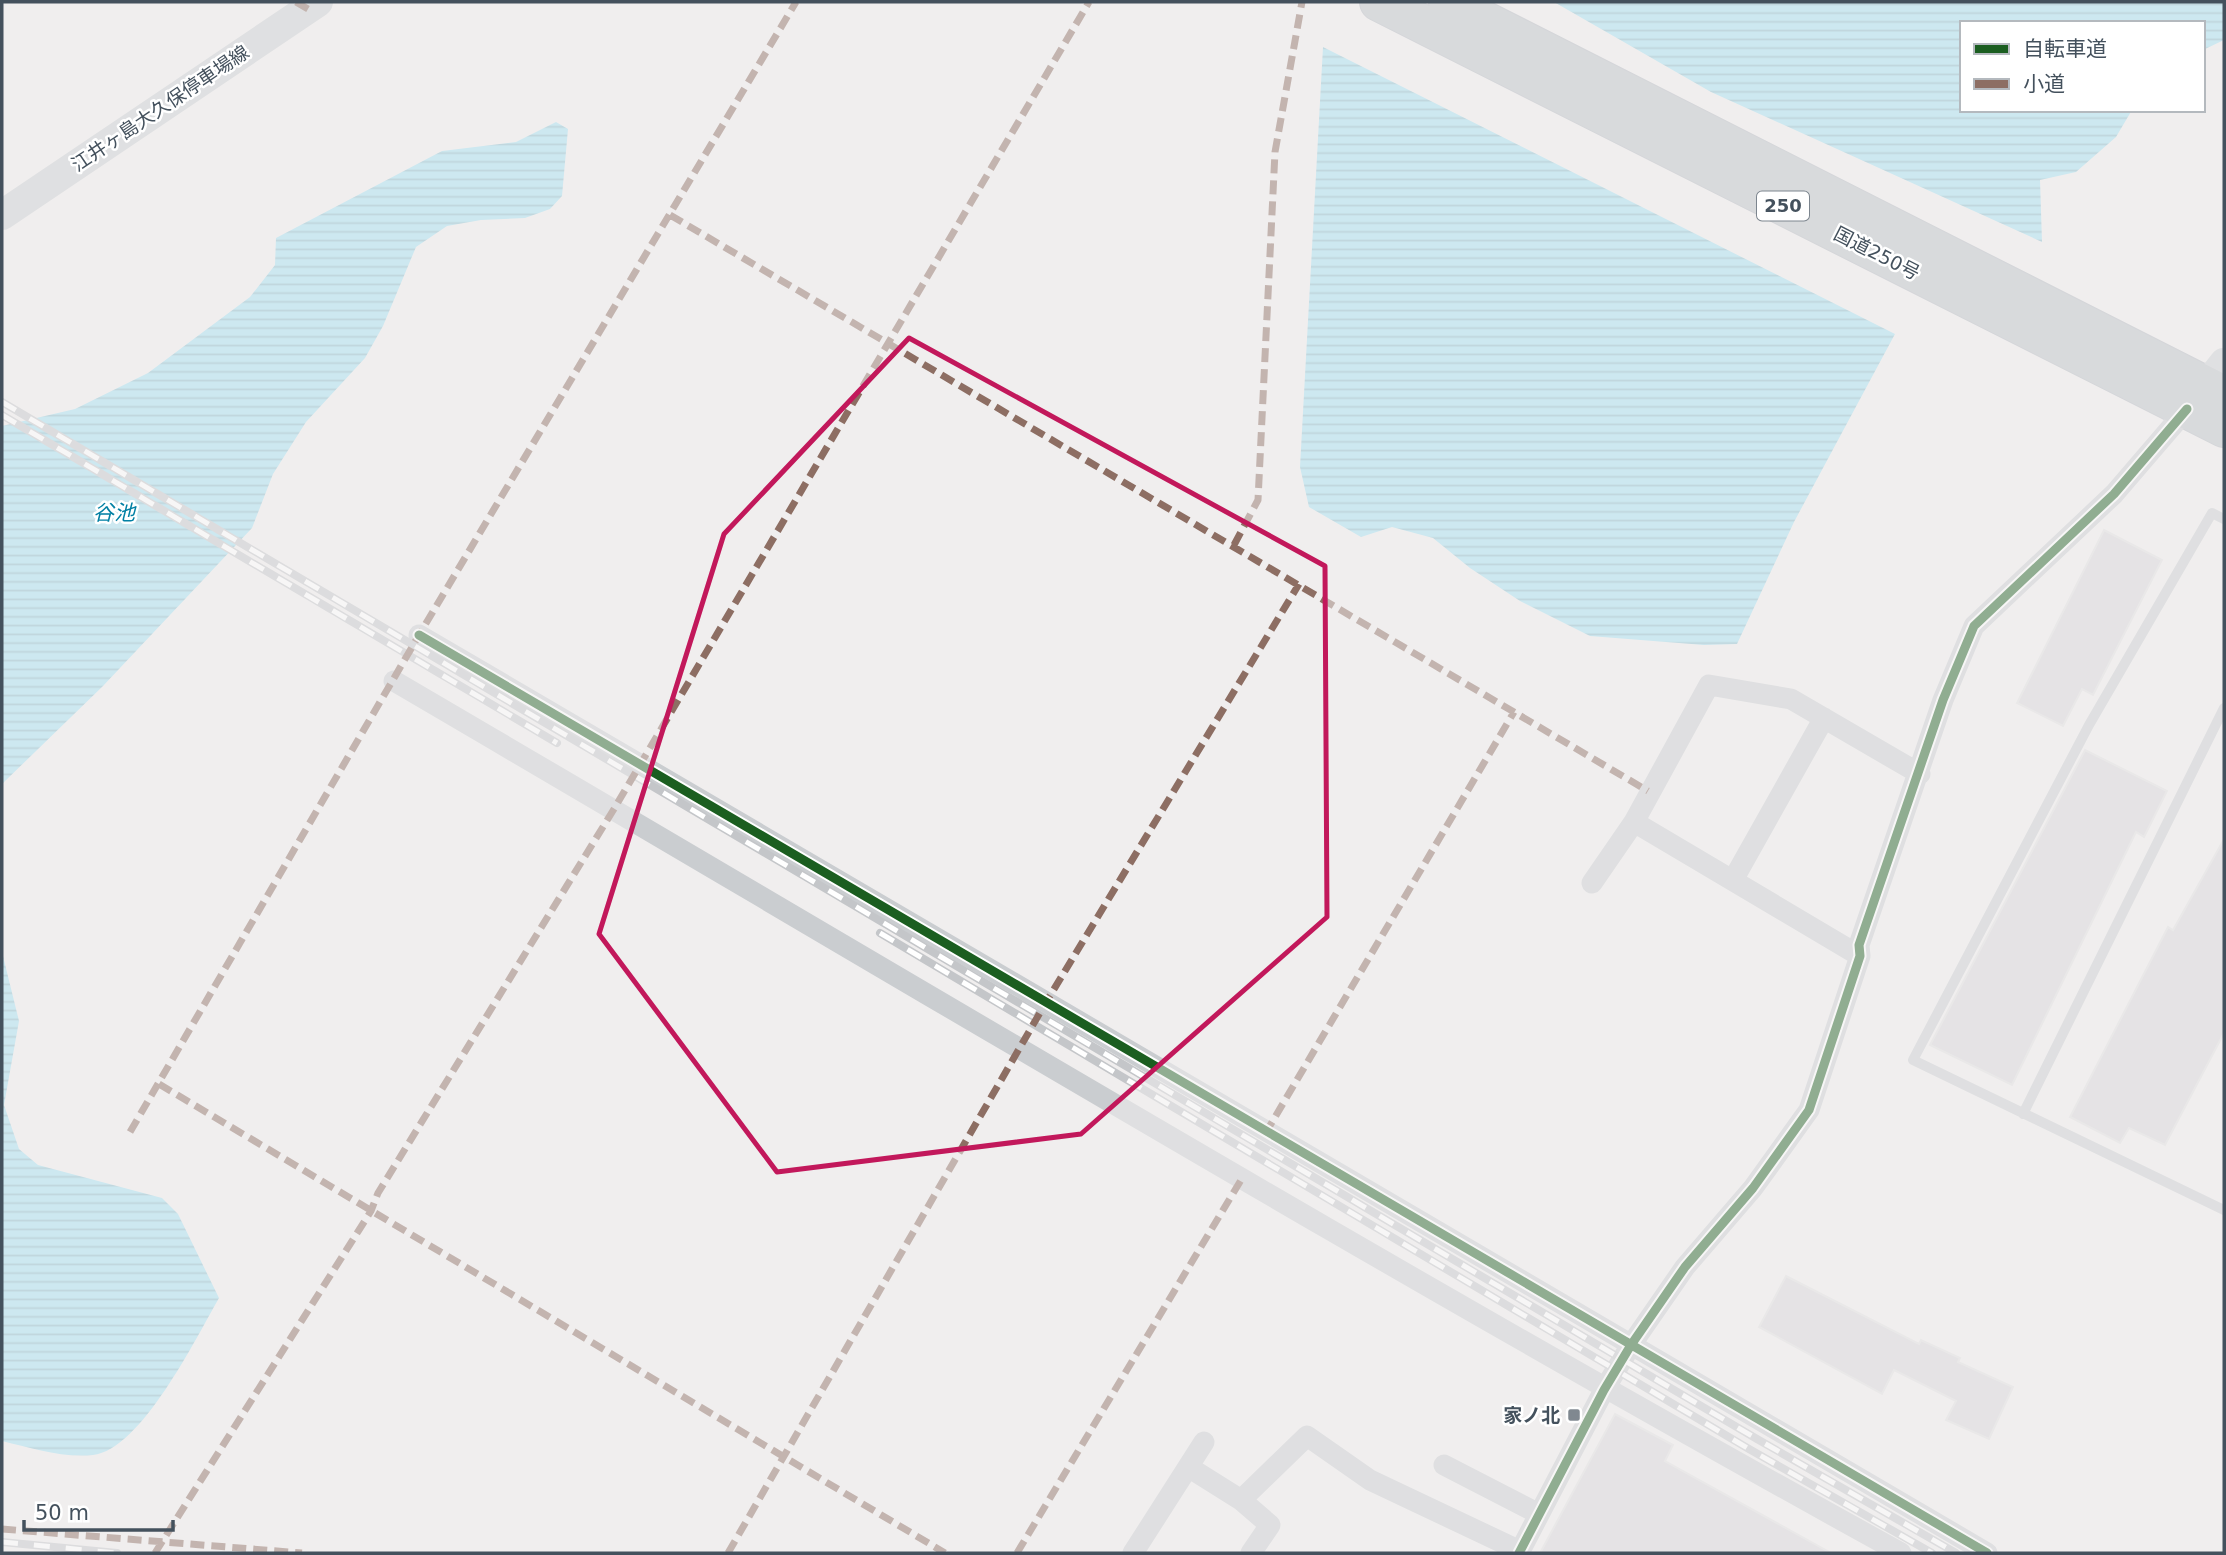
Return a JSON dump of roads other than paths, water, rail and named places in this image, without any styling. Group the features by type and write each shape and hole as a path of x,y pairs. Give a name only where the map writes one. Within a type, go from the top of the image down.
{"highway":[{"name":"国道250号","path":"1378,2 2210,388"},
{"name":"国道250号","path":"1448,2 2210,388 2224,428"}],"main road":[{"name":"江井ヶ島大久保停車場線","path":"2,215 318,2"}],"street":[{"path":"1241,1500 1307,1436 1370,1480 1519,1552 1604,1390 1631,1345 1685,1267 1753,1188 1809,1110 1860,956 1858,945 1920,775 1943,700 1974,626 2114,494 2210,388"},
{"path":"419,635 1987,1553"},
{"path":"394,681 1020,1046 1241,1180 1604,1390 1901,1553"},
{"path":"1592,883 1634,822 1709,685 1791,699 1920,775"},
{"path":"1734,880 1824,719"},
{"path":"1634,822 1860,956"},
{"path":"1133,1553 1190,1468 1204,1442"},
{"path":"1444,1465 1539,1514"},
{"path":"1190,1468 1241,1500 1270,1525 1251,1553"}],"lane":[{"path":"2224,519 2212,513 2089,724 1913,1060 2224,1210"},
{"path":"2023,1114 2224,708"}],"water":[{"path":"1554,2 2224,2 2224,40 2205,49 2205,21 1960,21 1960,112 2131,112 2116,137 2076,172 2040,180 2042,242 1711,92"},
{"path":"1323,47 1895,334 1794,522 1737,644 1704,645 1590,636 1520,601 1470,568 1433,538 1392,527 1361,537 1309,507 1300,467"},
{"name":"谷池","path":"556,122 568,129 562,196 550,209 525,218 481,220 447,226 416,247 383,326 365,358 306,422 273,474 252,528 103,686 2,784 2,426 75,409 148,373 250,297 275,265 276,238 442,151 516,142"},
{"path":"2,952 19,1021 4,1105 19,1149 38,1165 162,1198 178,1214 219,1298 182,1364 148,1414 130,1434 111,1448 93,1455 58,1454 2,1441"}],"railway":[{"path":"2,402 1757,1439 1956,1553"},
{"path":"2,415 557,743"},
{"path":"880,933 1749,1449 1932,1553"},
{"path":"2,1542 117,1553"}],"place":[{"name":"家ノ北","path":"1574,1415"}]}
